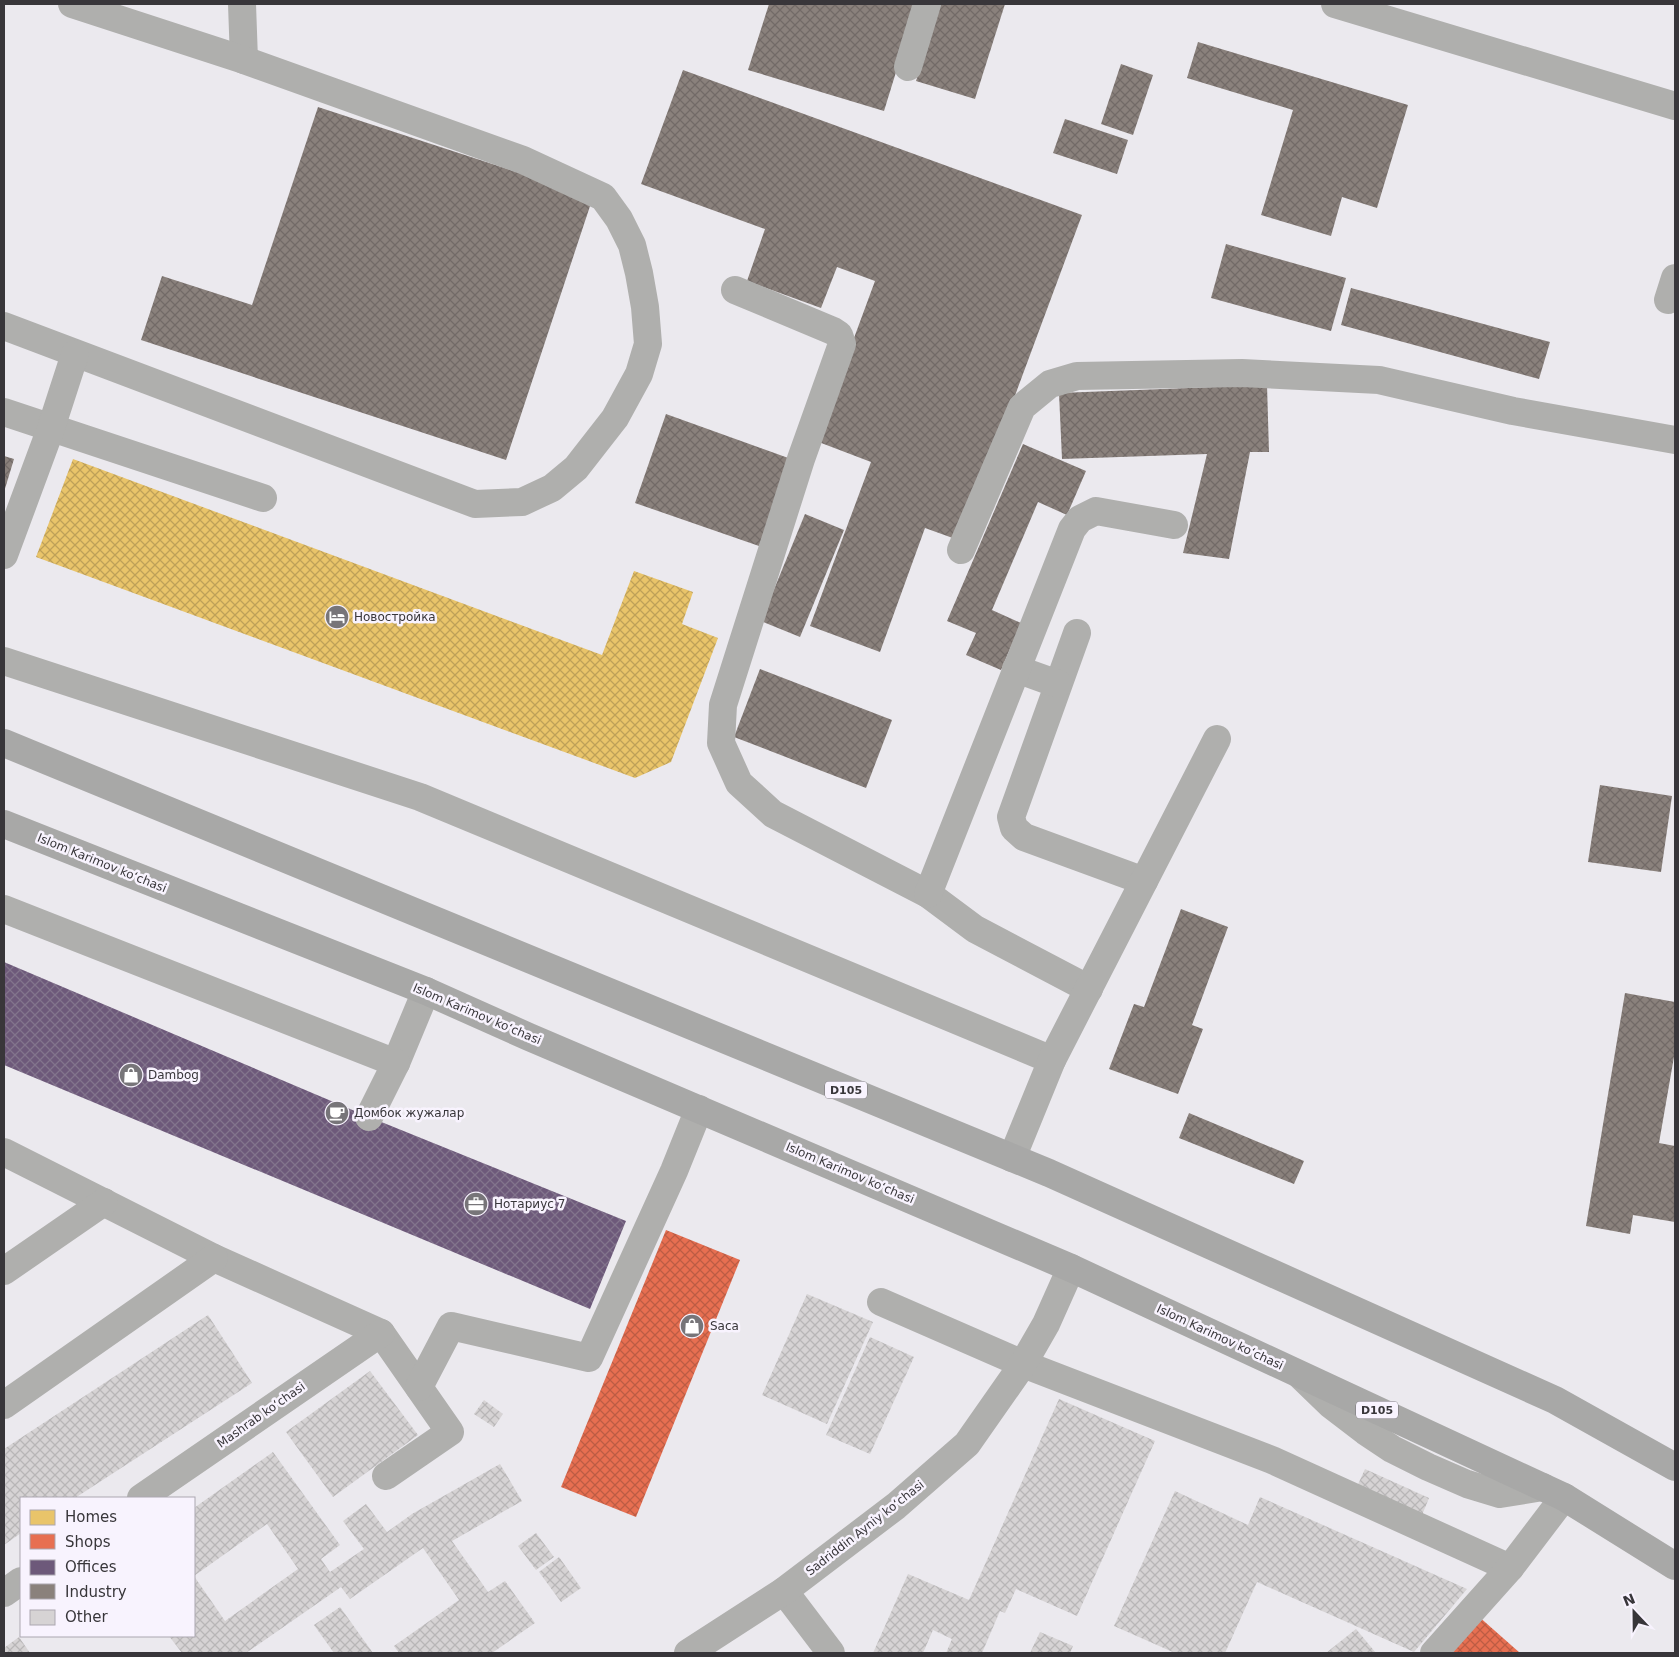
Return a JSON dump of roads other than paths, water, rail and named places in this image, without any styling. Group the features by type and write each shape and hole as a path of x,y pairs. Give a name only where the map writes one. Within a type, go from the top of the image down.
{"main road":[{"name":"D105","path":"4,743 1049,1173 1555,1400 1674,1462"},
{"name":"Islom Karimov koʻchasi","path":"4,824 426,991 1071,1268 1554,1492 1675,1566"}],"street":[{"path":"4,326 474,504 522,502 552,488 576,468 615,418 639,374 648,344 646,306 632,245 619,219 603,197 523,160 244,60 72,4"},
{"path":"242,4 244,60"},
{"path":"908,67 927,4"},
{"path":"1335,4 1675,106"},
{"path":"734,290 833,331 839,335 842,344 801,459 723,705 721,743 739,783 773,814 928,894 975,928 1089,989"},
{"path":"4,555 51,428 74,354"},
{"path":"961,550 1022,406 1050,384 1077,376 1242,373 1379,380 1513,410 1675,440"},
{"path":"4,412 263,498"},
{"path":"928,894 1072,529 1080,519 1096,511 1174,525"},
{"path":"1077,633 1012,817 1014,828 1024,836 1144,880"},
{"path":"4,661 420,797 1052,1060"},
{"path":"1016,669 1058,684"},
{"path":"1012,1158 1052,1060 1217,739"},
{"path":"4,909 396,1063"},
{"path":"369,1117 396,1063 426,991"},
{"path":"419,1387 452,1326 589,1358 700,1109"},
{"path":"4,1152 214,1258 381,1333 450,1432 386,1476"},
{"path":"4,1271 104,1202"},
{"path":"4,1405 214,1258"},
{"name":"Sadriddin Ayniy koʻchasi","path":"688,1653 784,1591 896,1506 967,1444 1023,1364 1046,1324 1071,1268"},
{"path":"881,1302 1023,1364 1272,1460 1510,1568"},
{"name":"Mashrab koʻchasi","path":"142,1497 381,1333"},
{"path":"1434,1653 1510,1568 1554,1492"},
{"path":"4,1593 20,1582"},
{"path":"784,1591 831,1653"}],"place":[{"name":"Новостройка","path":"337,617"},
{"name":"Dambog","path":"131,1075"},
{"name":"Домбок жужалар","path":"337,1113"},
{"name":"Нотариус 7","path":"476,1204"},
{"name":"Saca","path":"692,1326"}]}
